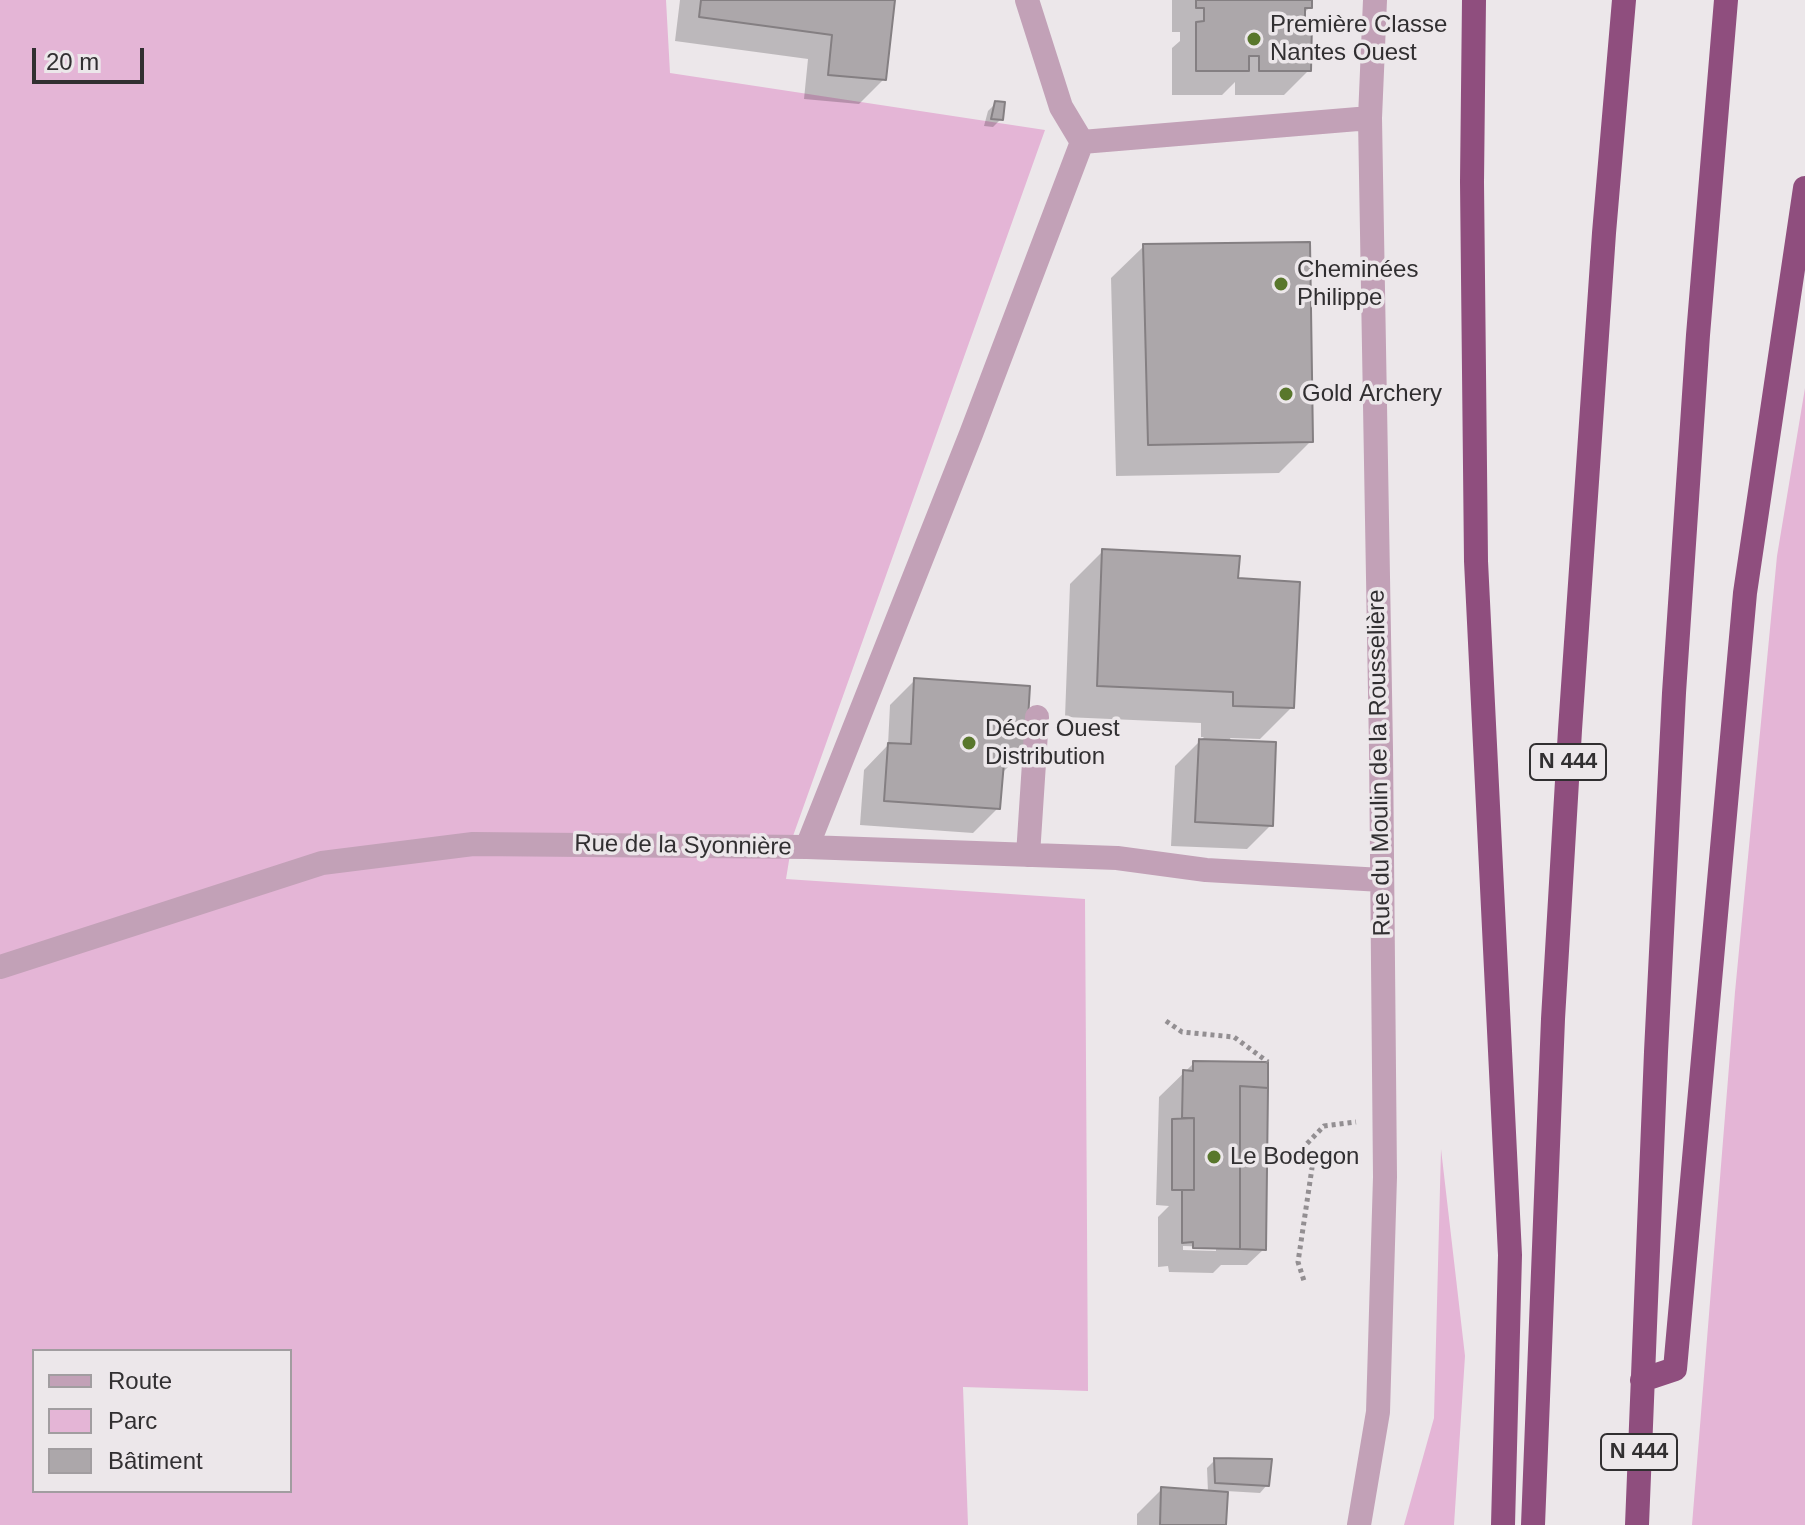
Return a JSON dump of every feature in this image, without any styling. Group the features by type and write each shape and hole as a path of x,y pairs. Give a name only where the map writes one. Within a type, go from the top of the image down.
{"highway":[{"path":"1474,0 1472,198 1476,561 1510,1255 1503,1525"},
{"name":"N 444","path":"1533,1525 1552,1034 1569,745 1603,248 1624,0"},
{"name":"N 444","path":"1637,1525 1676,664 1698,335 1726,0"},
{"path":"1642,1380 1675,1369 1745,593 1805,188"}],"street":[{"path":"1027,0 1061,107 1082,142"},
{"name":"Rue du Moulin de la Rousselière","path":"1359,1525 1378,1412 1385,1120 1370,118 1375,0"},
{"path":"1082,142 1370,118"},
{"path":"807,847 971,434 1082,142"},
{"path":"1028,855 1037,717"},
{"name":"Rue de la Syonnière","path":"0,967 322,863 473,844 807,847 1117,858 1206,870 1382,880"}],"path":[{"path":"1166,1021 1182,1032 1234,1037 1268,1062"},
{"path":"1296,1155 1324,1126 1385,1120"},
{"path":"1267,1151 1296,1155 1312,1168 1298,1262 1305,1284"}],"green space":[{"path":"0,0 666,0 670,73 1045,130 793,836 786,879 1085,899 1088,1391 963,1387 968,1525 0,1525"},
{"path":"1805,388 1805,1525 1692,1525 1735,992 1777,556"},
{"path":"1441,1149 1465,1356 1454,1525 1404,1525 1434,1418"}],"building":[{"path":"701,0 895,0 886,80 828,75 832,35 699,17"},
{"name":"Première Classe Nantes Ouest","path":"1196,0 1312,0 1312,8 1305,8 1305,21 1312,21 1311,71 1259,71 1259,56 1249,56 1249,71 1196,71 1196,22 1204,21 1204,8 1196,8"},
{"path":"995,101 1005,102 1003,120 991,119"},
{"path":"1310,242 1313,442 1148,445 1143,244"},
{"path":"1102,549 1240,556 1238,578 1300,582 1294,708 1233,706 1233,692 1097,686"},
{"name":"Décor Ouest Distribution","path":"914,678 1030,686 1026,752 1005,751 1000,809 884,801 888,743 911,744"},
{"path":"1199,739 1276,742 1273,826 1195,822"},
{"path":"1193,1061 1268,1062 1268,1088 1240,1086 1240,1249 1193,1248 1193,1242 1182,1243 1182,1190 1194,1190 1194,1118 1182,1118 1183,1070 1193,1071"},
{"path":"1240,1086 1268,1088 1266,1250 1240,1249"},
{"path":"1194,1118 1194,1190 1172,1190 1172,1119"},
{"path":"1214,1458 1272,1459 1269,1486 1215,1483"},
{"path":"1161,1487 1228,1492 1226,1525 1160,1525"}],"place":[{"name":"Première Classe Nantes Ouest","path":"1254,39"},
{"name":"Cheminées Philippe","path":"1281,284"},
{"name":"Gold Archery","path":"1286,394"},
{"name":"Décor Ouest Distribution","path":"969,743"},
{"name":"Le Bodegon","path":"1214,1157"}]}
